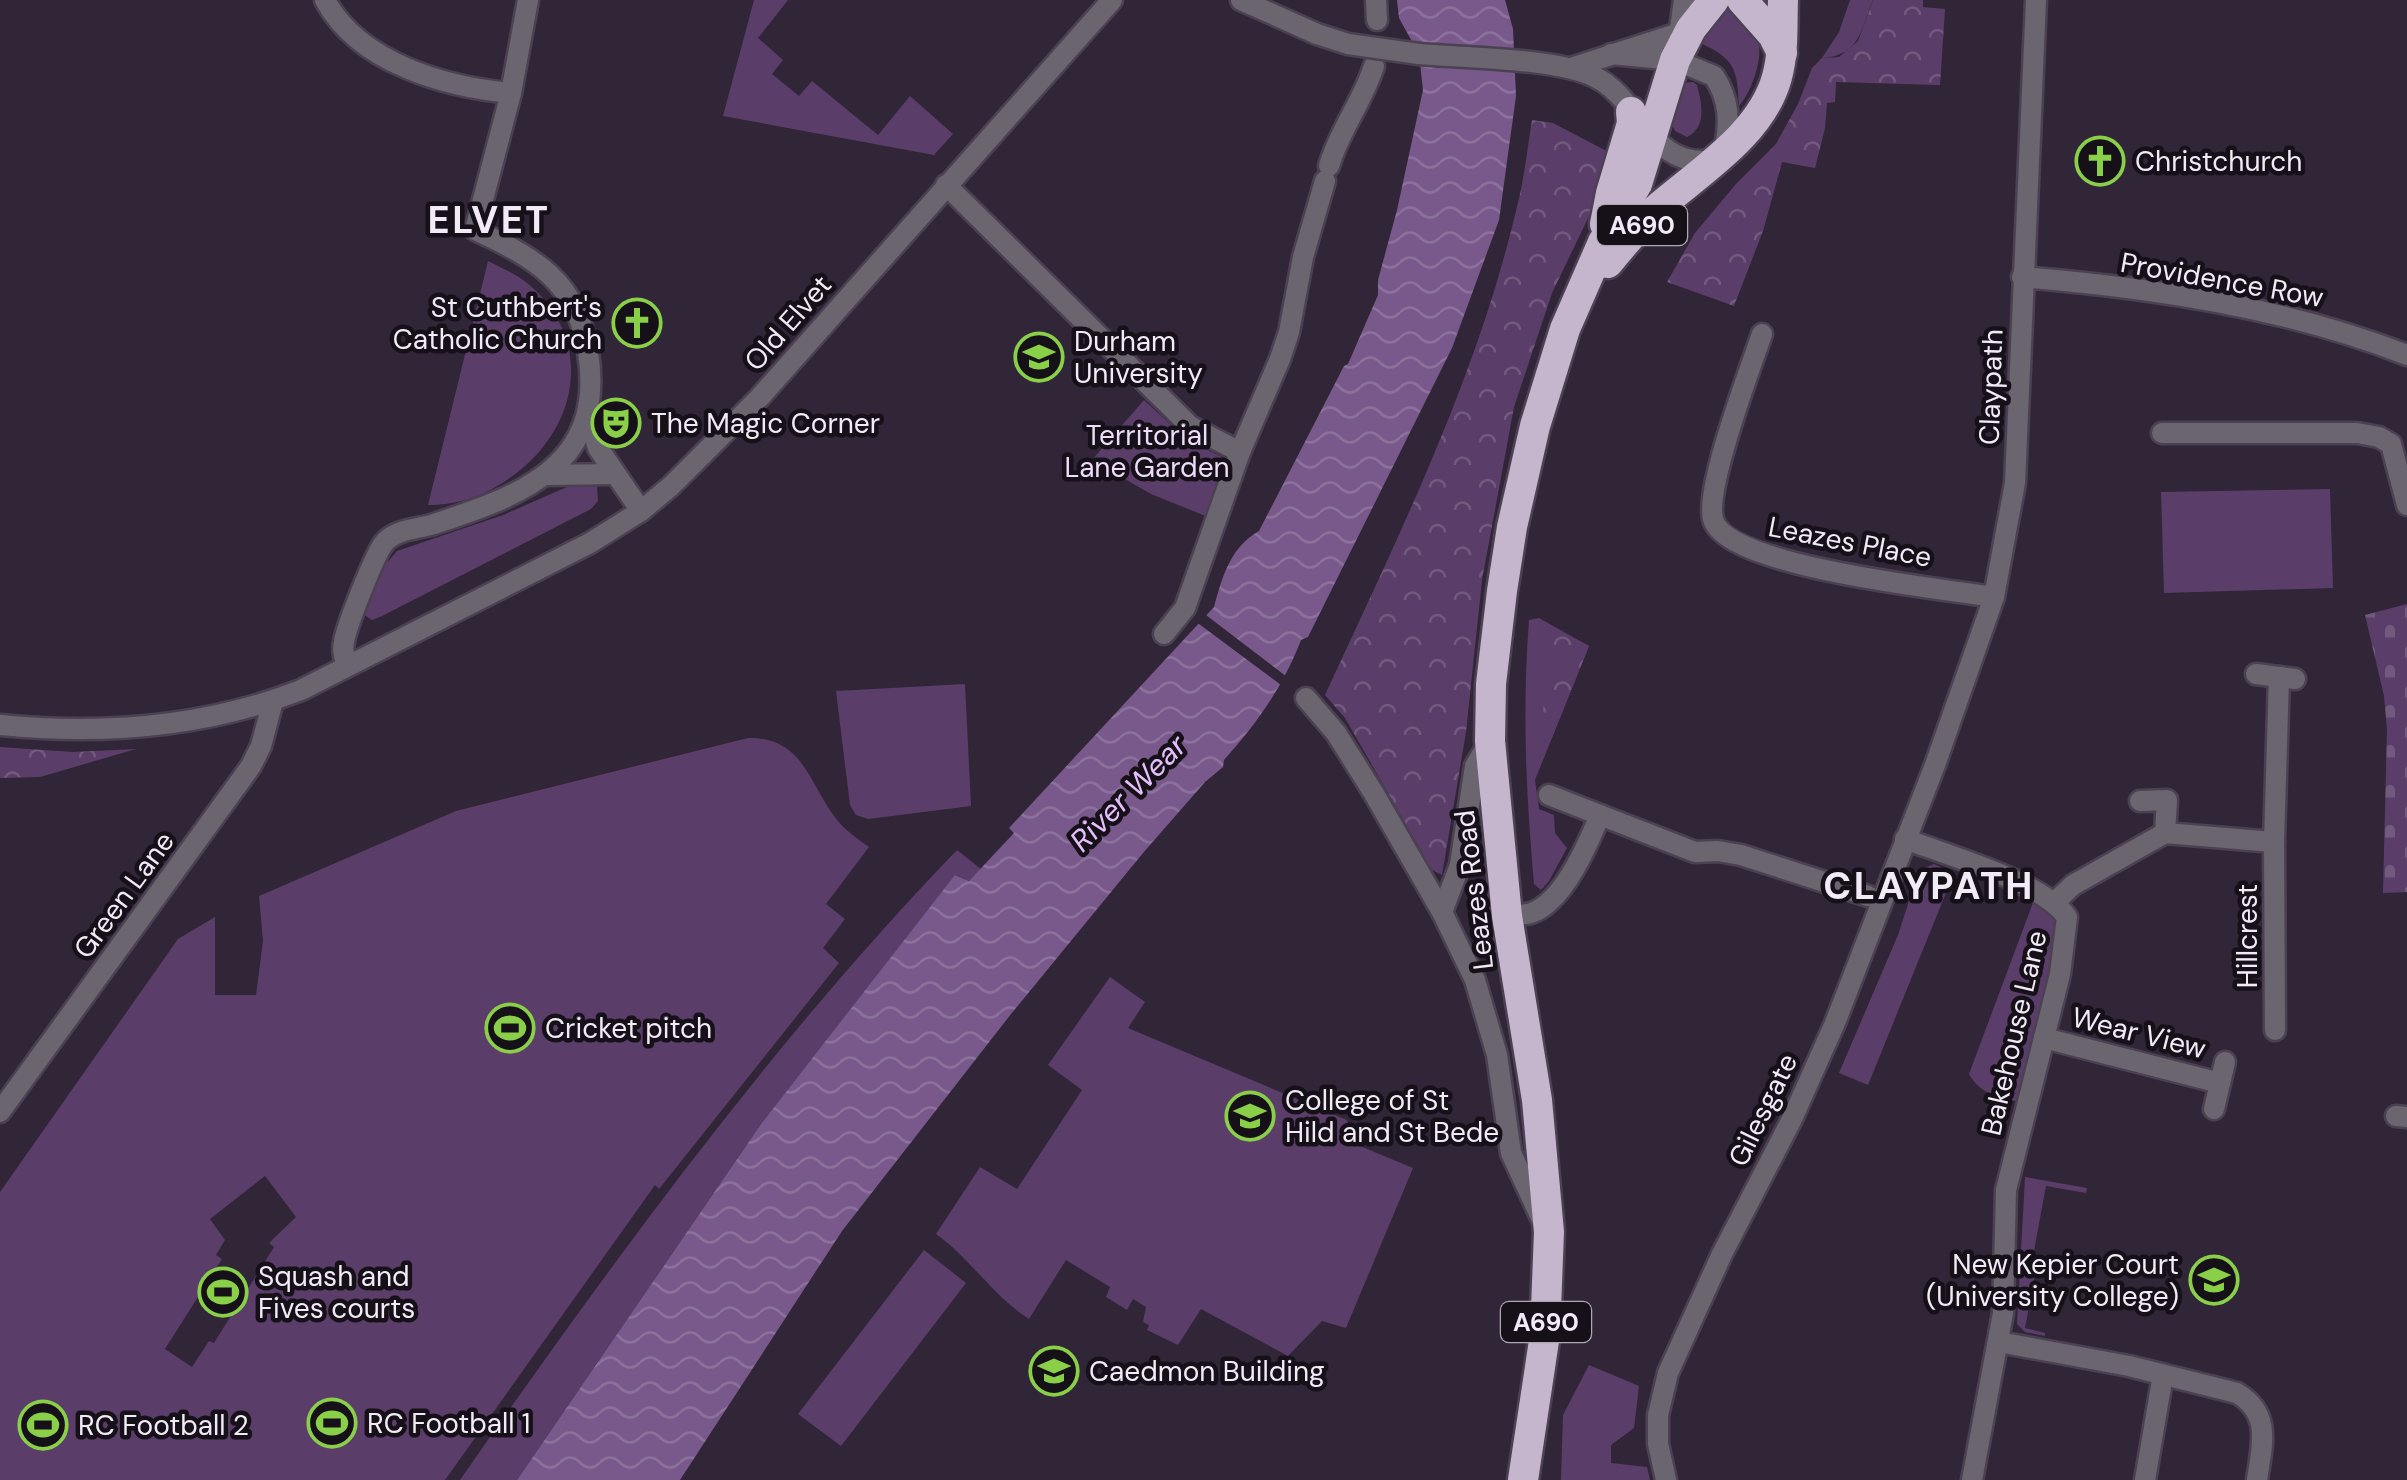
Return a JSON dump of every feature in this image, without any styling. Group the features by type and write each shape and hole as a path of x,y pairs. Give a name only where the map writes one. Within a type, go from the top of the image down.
{"highway":[{"name":"A690","path":"1652,136 1682,25 1714,0"},
{"path":"1742,0 1773,35 1782,53"},
{"name":"A690","path":"1720,157 1768,101 1777,79 1784,0"},
{"name":"A690","path":"1603,242 1611,192 1632,123 1631,112"},
{"name":"Leazes Road","path":"1522,1480 1546,1334 1549,1232 1537,1100 1507,916 1490,741 1491,684 1512,527 1534,426 1565,329 1603,242 1637,184 1652,136"},
{"name":"Leazes Road","path":"1578,300 1626,241 1720,157"}],"street":[{"path":"325,0 350,32 400,65 471,89 511,93"},
{"path":"528,0 511,93 475,230 530,257 552,274 571,300 588,347 588,415 598,448 641,511"},
{"name":"Old Elvet","path":"0,725 106,730 230,712 272,701 301,690 590,542 641,511 760,398 1112,0"},
{"path":"1241,0 1348,44 1574,68 1612,86 1652,136 1681,157 1695,162 1720,157 1728,118 1723,89 1682,25 1672,23 1645,43"},
{"name":"Claypath","path":"1935,765 1994,597 2015,483 2036,0"},
{"path":"1574,68 1682,25"},
{"path":"1611,54 1682,25"},
{"path":"1164,634 1184,608 1240,452 1289,332 1300,271 1334,149 1374,66"},
{"path":"946,185 1190,426 1240,452"},
{"name":"Providence Row","path":"2022,278 2260,309 2345,332 2407,356"},
{"name":"Leazes Place","path":"1762,334 1720,466 1712,513 1724,536 1770,558 1994,597"},
{"path":"346,664 342,648 348,626 385,542 402,532 518,493 548,475 566,455 588,415"},
{"path":"2162,433 2357,433 2379,437 2391,444 2407,505"},
{"path":"548,475 613,474"},
{"name":"Hillcrest","path":"2256,674 2287,678 2274,842 2275,1030"},
{"path":"1306,698 1336,733 1442,912 1475,980 1497,1055 1512,1153 1549,1232"},
{"name":"Green Lane","path":"0,1112 251,766 261,746 272,701"},
{"path":"1442,912 1460,865 1474,766 1490,741"},
{"name":"Gilesgate","path":"1666,1480 1658,1444 1658,1414 1668,1374 1835,1023 1935,765"},
{"path":"1549,795 1696,852 1718,850 1741,855 1868,896"},
{"path":"2140,801 2176,801 2165,834"},
{"path":"1507,916 1533,913 1550,901 1574,868 1600,815"},
{"path":"2056,901 2072,885 2165,834 2274,842"},
{"name":"Bakehouse Lane","path":"1906,839 2031,888 2056,901 2067,917 2062,965 2006,1190 2007,1248 1999,1342 1972,1480"},
{"name":"Wear View","path":"2044,1038 2222,1072 2214,1109"},
{"path":"1999,1342 2237,1393 2251,1401 2262,1420 2257,1480"},
{"path":"2145,1480 2163,1375"}],"green space":[{"path":"754,0 788,0 758,38 783,60 772,74 799,96 812,81 878,135 910,96 953,134 934,155 723,116"},
{"path":"1850,0 1873,0 1861,31 1845,52 1822,58 1839,32"},
{"path":"1873,0 1923,0 1923,7 1945,9 1940,85 1836,82 1835,102 1827,103 1815,168 1782,162 1763,231 1734,306 1667,282 1695,233 1776,144 1812,68 1822,58 1839,57 1858,41"},
{"path":"1727,1 1751,28 1759,46 1756,74 1739,106 1737,83 1728,60 1700,43"},
{"path":"1693,82 1697,85 1701,114 1698,127 1687,137 1675,131 1672,124 1680,87"},
{"path":"1532,120 1553,123 1614,155 1552,293 1514,407 1482,580 1466,732 1442,875 1432,870 1345,718 1325,695 1432,458 1479,336 1519,200"},
{"path":"488,261 529,284 552,311 570,358 565,407 539,452 509,479 465,500 428,505"},
{"name":"Territorial Lane Garden","path":"1144,400 1186,439 1222,457 1225,464 1217,502 1208,517 1151,494 1092,460"},
{"path":"576,483 597,486 598,501 591,509 382,616 372,620 363,614 385,565 397,551 503,515"},
{"path":"2330,489 2333,588 2164,593 2161,492"},
{"path":"2407,604 2407,892 2383,893 2387,729 2384,696 2365,615"},
{"path":"1539,618 1589,646 1535,780 1539,809 1554,815 1555,833 1567,848 1541,890 1534,884 1525,720 1529,620"},
{"path":"1556,629 1589,646 1551,740 1541,722"},
{"path":"965,684 971,806 868,819 856,815 850,805 836,691"},
{"path":"748,738 767,740 794,755 838,821 869,847 826,904 845,919 823,948 839,963 659,1189 655,1185 445,1480 0,1480 0,1192 178,939 215,917 215,995 256,995 263,941 259,896 456,811","holes":["265,1176 296,1217 269,1243 274,1247 214,1343 209,1341 192,1367 165,1349 222,1259 216,1255 225,1240 210,1219"]},
{"path":"0,747 73,752 136,749 40,777 0,778"},
{"path":"957,850 981,869 969,881 956,875 761,1124 517,1480 460,1480 635,1235 758,1076"},
{"path":"1934,864 1952,878 1868,1085 1839,1073 1898,935 1919,870"},
{"path":"2034,900 2054,911 2055,952 2016,1101 1989,1093 1969,1074"},
{"path":"1110,977 1145,1002 1128,1028 1347,1120 1348,1141 1413,1168 1346,1328 1322,1321 1288,1356 1201,1309 1178,1345 1147,1330 1149,1325 1143,1322 1146,1307 1133,1299 1127,1310 1106,1297 1110,1287 1066,1260 1029,1319 936,1234 980,1167 1017,1189 1082,1090 1048,1065"},
{"path":"2025,1177 2087,1188 2086,1193 2046,1186 2025,1328 2045,1336 2025,1332 2017,1324"},
{"path":"924,1250 966,1283 841,1446 798,1414"},
{"path":"1589,1365 1639,1386 1634,1428 1611,1445 1611,1463 1647,1467 1650,1480 1561,1480 1563,1415"}],"water":[{"name":"River Wear","path":"1397,0 1505,0 1513,29 1516,96 1499,220 1452,348 1308,637 1301,640 1277,689 1224,760 1223,767 1143,853 842,1231 680,1480 517,1480 761,1124 955,875 969,881 1014,833 1009,828 1214,607 1229,563 1259,531 1348,364 1378,295 1378,280 1423,90 1419,54 1399,18"}],"pier":[{"path":"1202,612 1291,681 1285,688 1195,621"}],"place":[{"name":"Christchurch","path":"2100,161"},
{"name":"St Cuthbert's Catholic Church","path":"637,323"},
{"name":"Durham University","path":"1039,357"},
{"name":"The Magic Corner","path":"616,423"},
{"name":"Cricket pitch","path":"510,1028"},
{"name":"College of St Hild and St Bede","path":"1250,1116"},
{"name":"New Kepier Court (University College)","path":"2214,1280"},
{"name":"Squash and Fives courts","path":"223,1292"},
{"name":"Caedmon Building","path":"1054,1371"},
{"name":"RC Football 1","path":"332,1423"},
{"name":"RC Football 2","path":"43,1425"}],"district":[{"name":"ELVET","path":"489,220"},
{"name":"CLAYPATH","path":"1929,886"}]}
